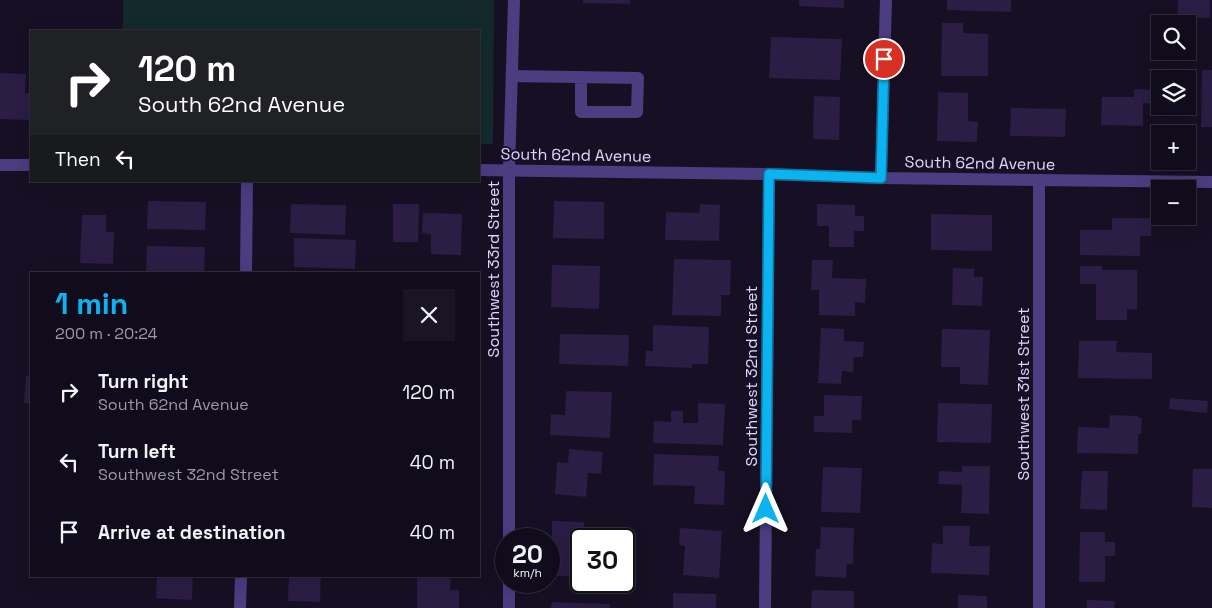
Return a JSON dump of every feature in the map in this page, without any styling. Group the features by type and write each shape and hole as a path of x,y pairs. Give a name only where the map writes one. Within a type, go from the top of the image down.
{"street":[{"name":"Southwest 33rd Street","path":"509,528 510,170 514,0"},
{"path":"881,178 886,0"},
{"path":"512,76 581,77 638,78 637,112 580,112 581,77"},
{"path":"0,164 30,165"},
{"name":"South 62nd Avenue","path":"480,170 1212,182"},
{"name":"Southwest 32nd Street","path":"766,608 769,174"},
{"name":"Southwest 31st Street","path":"1039,180 1040,608"},
{"path":"246,272 247,182"},
{"path":"240,608 241,577"},
{"path":"509,593 509,608"}],"green space":[{"path":"123,0 494,0 493,144 480,144 480,30 123,30"}],"building":[{"path":"583,0 630,0 630,4 583,3"},
{"path":"799,0 844,0 844,8 799,6"},
{"path":"947,0 1011,0 1011,12 947,10"},
{"path":"1178,0 1210,0 1210,18 1196,18 1196,15 1177,15"},
{"path":"942,23 963,23 963,33 988,34 988,76 941,76"},
{"path":"771,37 842,39 840,80 769,78"},
{"path":"1202,70 1212,70 1212,127 1201,127"},
{"path":"0,73 26,74 25,93 30,93 30,120 0,119"},
{"path":"1134,89 1151,90 1151,104 1143,103 1143,126 1101,125 1102,97 1134,97"},
{"path":"938,92 968,93 968,121 978,122 977,142 937,141"},
{"path":"814,96 840,97 839,140 813,139"},
{"path":"1011,108 1066,109 1065,137 1010,136"},
{"path":"148,201 206,202 205,230 147,229"},
{"path":"554,201 604,202 604,239 553,238"},
{"path":"291,204 346,205 345,235 290,233"},
{"path":"393,204 419,204 418,242 393,242"},
{"path":"700,204 720,205 719,241 665,240 666,212 699,213"},
{"path":"817,204 855,205 855,216 864,216 864,231 854,231 854,247 829,247 829,226 817,226"},
{"path":"423,213 462,214 461,255 431,254 431,234 422,233"},
{"path":"931,214 992,215 992,251 931,250"},
{"path":"82,215 106,215 106,232 114,232 113,264 80,263"},
{"path":"1112,218 1151,218 1151,236 1140,236 1140,256 1080,255 1080,230 1112,230"},
{"path":"294,238 356,240 355,269 294,267"},
{"path":"147,246 205,247 204,272 146,272"},
{"path":"674,259 731,260 730,295 721,295 721,316 672,315"},
{"path":"812,260 833,260 832,278 866,279 865,303 855,302 855,316 819,315 819,290 811,290"},
{"path":"552,265 600,266 599,309 551,307"},
{"path":"1080,266 1102,266 1102,270 1137,270 1137,310 1127,309 1127,320 1096,320 1096,284 1080,284"},
{"path":"953,268 974,269 974,277 983,277 982,306 952,305"},
{"path":"653,325 709,327 708,364 692,364 692,368 645,366 646,351 653,351"},
{"path":"821,328 844,329 844,341 864,342 863,357 854,357 853,372 842,371 841,384 818,383"},
{"path":"942,329 990,330 988,385 960,384 960,367 941,367"},
{"path":"560,334 629,335 628,366 559,364"},
{"path":"1079,341 1117,341 1116,352 1152,353 1152,379 1078,378"},
{"path":"26,376 30,376 30,404 24,403"},
{"path":"566,391 612,392 610,438 550,435 551,414 565,415"},
{"path":"824,395 862,396 861,420 852,420 852,433 814,432 814,416 824,416"},
{"path":"1170,398 1208,401 1207,413 1169,409"},
{"path":"698,403 725,404 723,445 653,443 654,421 671,422 671,411 683,411 683,423 698,423"},
{"path":"938,403 992,404 991,443 937,442"},
{"path":"1110,415 1139,416 1138,418 1142,418 1141,434 1138,434 1138,454 1077,453 1078,427 1109,428"},
{"path":"569,449 603,452 601,474 588,473 586,497 555,494 557,462 568,463"},
{"path":"654,454 719,456 718,471 725,471 724,505 694,504 695,486 653,485"},
{"path":"962,466 990,466 989,514 961,513 962,485 938,484 939,471 962,472"},
{"path":"823,467 862,468 860,513 821,512"},
{"path":"1193,469 1212,469 1212,508 1192,507"},
{"path":"1082,471 1108,471 1107,510 1080,509"},
{"path":"552,521 584,522 584,528 570,528 570,576 560,576 560,528 552,528"},
{"path":"943,526 970,526 969,546 990,546 989,575 931,573 932,543 943,544"},
{"path":"821,527 854,528 853,564 847,564 846,578 815,576 816,549 820,549"},
{"path":"680,528 722,531 719,578 683,575 685,546 679,545"},
{"path":"1080,532 1105,532 1105,542 1115,542 1115,556 1105,556 1105,582 1079,582"},
{"path":"157,577 193,577 192,600 156,598"},
{"path":"289,577 321,577 320,602 288,601"},
{"path":"417,577 451,577 450,590 459,590 459,608 417,608"},
{"path":"812,590 854,591 854,608 811,608"},
{"path":"673,593 716,594 716,608 673,608"},
{"path":"958,595 987,596 987,608 958,608"},
{"path":"1087,600 1115,601 1114,608 1087,608"},
{"path":"552,602 610,604 610,608 551,608"}],"route":[{"path":"766,509 769,174 881,178 884,59"}]}
